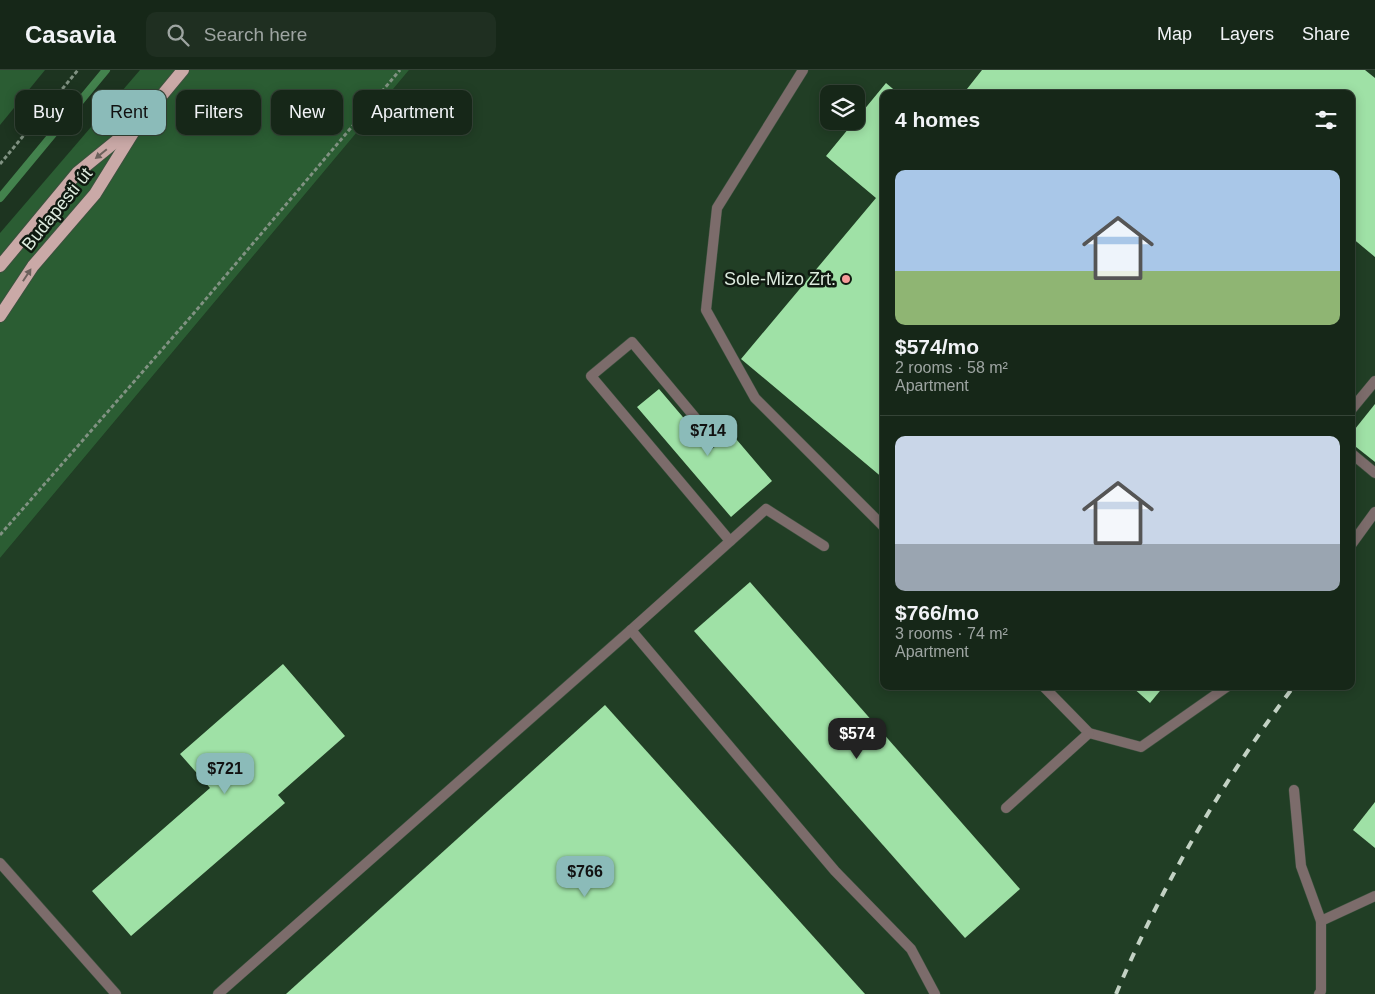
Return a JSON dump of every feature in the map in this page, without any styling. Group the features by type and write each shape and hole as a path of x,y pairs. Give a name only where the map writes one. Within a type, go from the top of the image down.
{"main road":[{"name":"Budapesti út","path":"166,90 183,70"},
{"name":"Budapesti út","path":"0,266 77,173 124,135"},
{"name":"Budapesti út","path":"0,316 33,266 95,194 132,135"}],"lane":[{"path":"803,70 717,208 706,310 755,398 880,523"},
{"path":"708,433 632,342 591,376 730,541"},
{"path":"1355,405 1375,381"},
{"path":"1355,456 1375,472"},
{"path":"218,994 766,509 824,546"},
{"path":"1355,540 1375,512"},
{"path":"631,630 835,871 911,950 935,994"},
{"path":"1047,690 1089,733 1141,747 1222,690"},
{"path":"1006,808 1089,733"},
{"path":"1294,790 1301,866 1321,921 1321,991 1318,994"},
{"path":"0,863 116,994"},
{"path":"1321,921 1375,896"}],"path":[{"path":"0,164 78,70"},
{"path":"0,535 194,313 400,70"}],"shaded area":[{"path":"0,70 45,70 29,90 15,90 15,107 0,125"},
{"path":"140,70 409,70 392,90 353,90 353,135 355,135 0,558 0,233 92,126 92,135 166,135 166,90 123,90"},
{"path":"409,70 1375,70 1375,994 0,994 0,558 355,135 472,135 472,90 392,90"}],"building":[{"path":"982,70 1365,70 1375,78 1375,257 1355,240 1355,90 966,90"},
{"name":"Sole-Mizo Zrt.","path":"886,83 894,90 880,90"},
{"name":"Sole-Mizo Zrt.","path":"880,90 880,476 741,359 876,198 826,156 847,130 865,130 865,109"},
{"path":"659,389 711,450 731,433 772,481 731,517 637,407"},
{"path":"1375,404 1375,462 1355,446 1355,429"},
{"path":"750,582 1020,889 965,938 694,631"},
{"path":"283,664 345,736 278,795 285,803 131,936 92,891 210,788 180,754"},
{"path":"1135,690 1161,690 1150,703"},
{"path":"605,705 865,994 286,994"},
{"path":"1375,802 1375,848 1353,830"}],"waterway":[{"path":"0,198 106,70"}],"railway":[{"path":"1116,994 1153,913 1196,834 1243,758 1291,690"}],"place":[{"name":"Sole-Mizo Zrt.","path":"846,279"}]}
